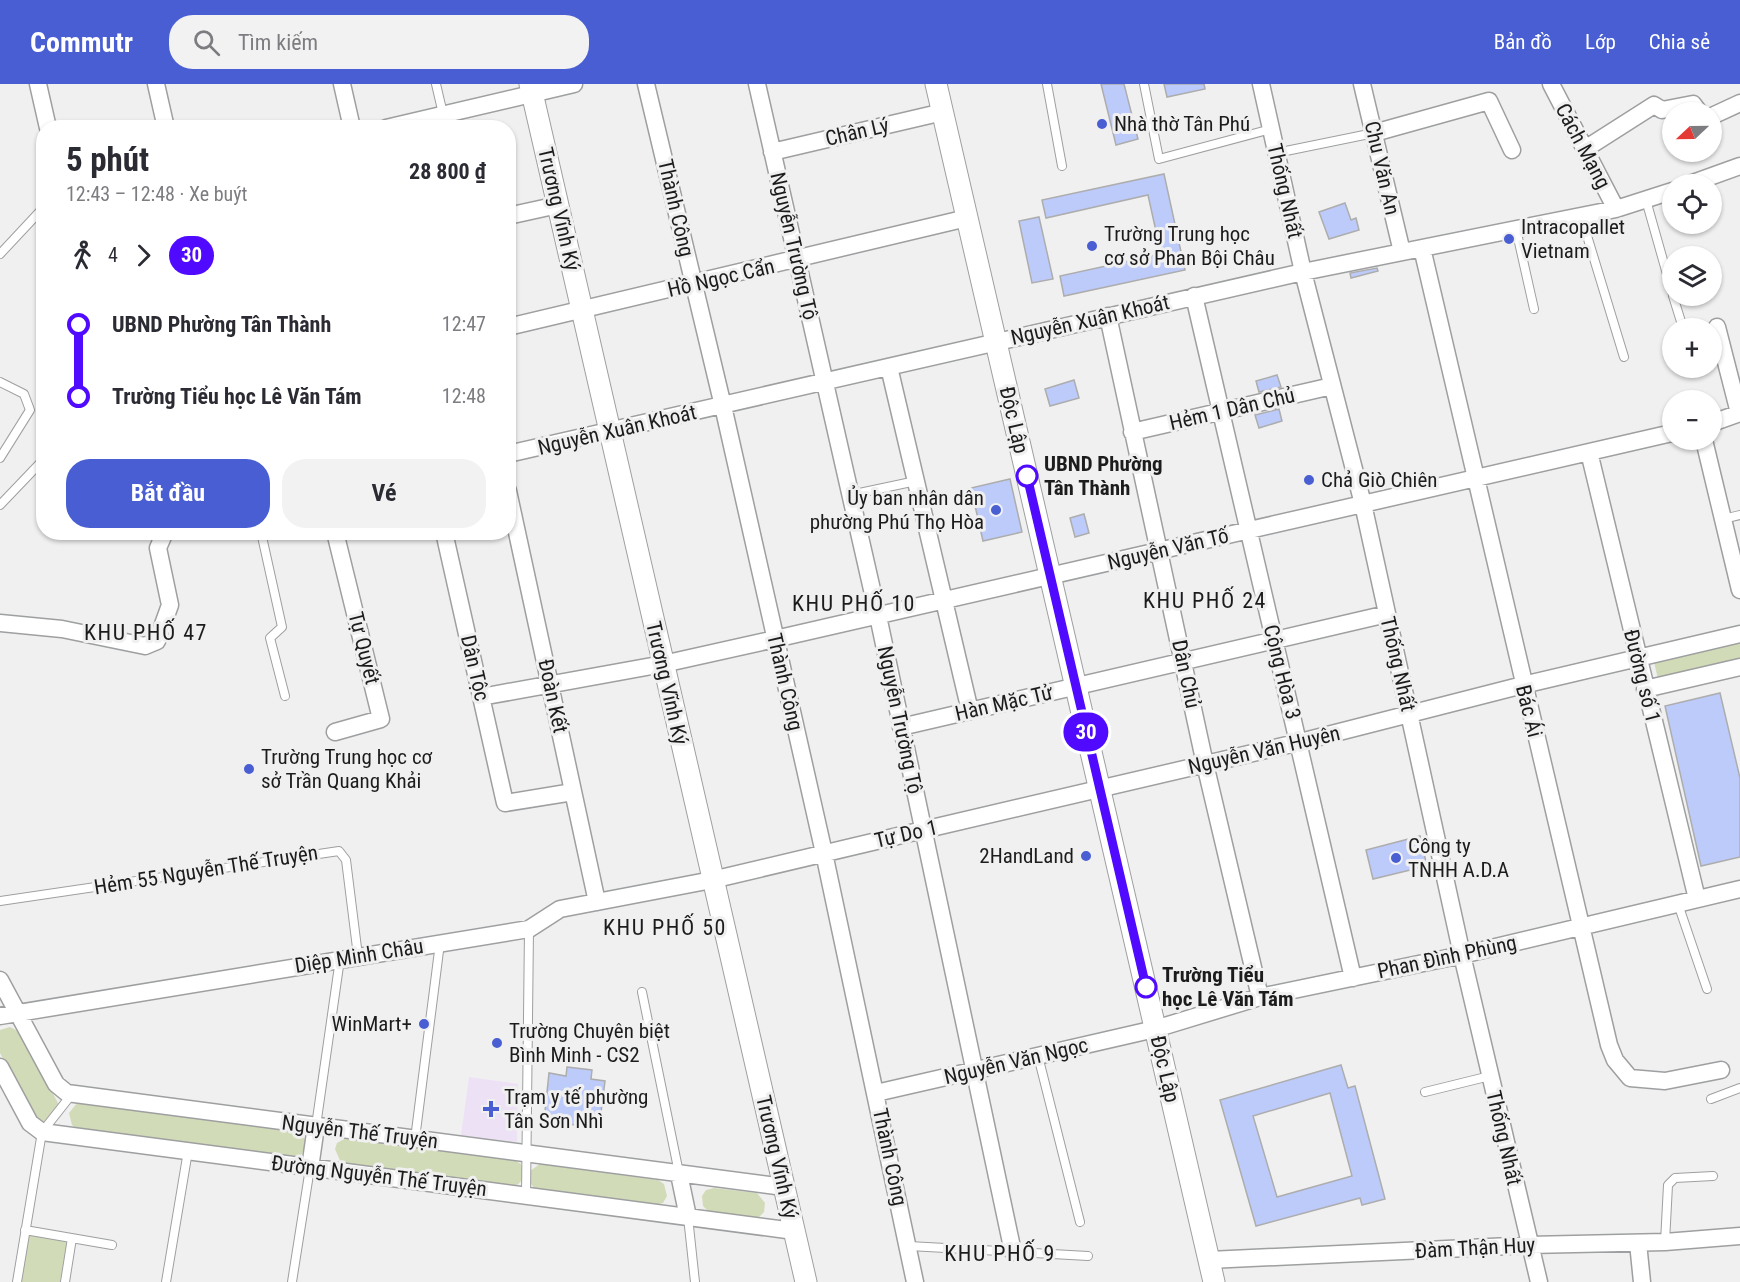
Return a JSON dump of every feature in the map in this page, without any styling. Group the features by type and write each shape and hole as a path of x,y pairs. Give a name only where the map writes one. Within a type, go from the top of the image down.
{"street":[{"path":"38,84 46,120"},
{"path":"156,84 164,120"},
{"path":"342,84 350,120"},
{"path":"419,120 531,89 574,84"},
{"name":"Thành Công","path":"646,84 723,406 824,854 915,1282"},
{"name":"Nguyễn Trường Tộ","path":"757,84 878,616 1013,1252"},
{"name":"Độc Lập","path":"936,84 1214,1282"},
{"name":"Thống Nhất","path":"1261,84 1303,272 1363,504 1462,955 1539,1282"},
{"name":"Chu Văn An","path":"1362,84 1402,252"},
{"name":"Cách Mạng","path":"1553,85 1616,208"},
{"name":"Trương Vĩnh Ký","path":"531,89 806,1282"},
{"path":"1374,133 1489,101 1512,150"},
{"path":"1722,111 1740,103"},
{"path":"1585,150 1654,105 1662,110"},
{"name":"Chân Lý","path":"772,152 943,112"},
{"path":"1718,174 1740,166"},
{"name":"Nguyễn Xuân Khoát","path":"516,452 1194,296 1581,216 1646,201 1662,195"},
{"path":"516,214 558,205"},
{"name":"Hồ Ngọc Cẩn","path":"516,325 694,285 967,218"},
{"name":"Bác Ái","path":"1422,248 1522,685 1609,1045 1615,1060 1630,1078 1665,1081 1721,1070"},
{"name":"Cộng Hòa 3","path":"1194,296 1300,742 1353,978"},
{"name":"Dân Chủ","path":"1108,316 1205,764 1260,997"},
{"path":"1722,343 1739,413 1722,419"},
{"path":"889,367 970,711"},
{"name":"Hẻm 1 Dân Chủ","path":"1132,432 1332,386"},
{"name":"Nguyễn Văn Tố","path":"481,697 663,664 1662,435"},
{"path":"1706,450 1740,590"},
{"name":"Đường số 1","path":"1589,452 1637,659 1697,899"},
{"name":"Đoàn Kết","path":"516,527 597,902"},
{"path":"0,623 62,629 145,646 154,644 159,637 170,599 158,548 162,540"},
{"name":"Tự Quyết","path":"335,732 381,718 337,540"},
{"name":"Dân Tộc","path":"446,540 505,803 573,792"},
{"name":"Hàn Mặc Tử","path":"902,727 1387,614"},
{"name":"Nguyễn Văn Huyên","path":"1100,789 1410,716 1522,685 1740,634"},
{"path":"1645,689 1739,673"},
{"name":"Tự Do 1","path":"712,880 1100,789"},
{"name":"Diệp Minh Châu","path":"0,1016 529,929 560,909 712,880"},
{"name":"Phan Đình Phùng","path":"1155,1029 1260,997 1462,955 1740,889"},
{"path":"0,980 56,1084 72,1094"},
{"name":"Nguyễn Văn Ngọc","path":"876,1093 1155,1029"},
{"path":"0,1067 30,1123 42,1132"},
{"name":"Nguyễn Thế Truyện","path":"72,1094 784,1187"},
{"path":"310,1168 316,1126"},
{"name":"Đường Nguyễn Thế Truyện","path":"42,1132 794,1231"},
{"path":"679,1174 688,1217"},
{"name":"Đàm Thận Huy","path":"1209,1260 1529,1245 1665,1242 1740,1236"},
{"path":"1638,1243 1642,1282"}],"lane":[{"path":"436,84 443,114"},
{"path":"1047,84 1062,166"},
{"path":"1144,84 1158,159 1271,129"},
{"path":"1276,153 1374,133"},
{"path":"1646,201 1662,256"},
{"path":"0,254 36,216"},
{"path":"1581,216 1624,357"},
{"path":"1515,229 1533,309"},
{"path":"0,382 24,394 30,410 0,458"},
{"path":"0,505 36,467"},
{"path":"850,495 916,481"},
{"path":"1723,519 1740,515"},
{"path":"263,540 282,627 270,638 285,696"},
{"name":"Hẻm 55 Nguyễn Thế Truyện","path":"0,901 339,851 346,860 358,956"},
{"path":"1678,904 1707,989"},
{"path":"526,1196 529,929"},
{"path":"415,1139 440,943"},
{"path":"316,1126 340,959"},
{"path":"642,992 679,1174"},
{"path":"1038,1056 1080,1222"},
{"path":"1425,1092 1490,1076"},
{"path":"1711,1099 1740,1088"},
{"path":"17,1282 42,1132 72,1094"},
{"path":"166,1282 188,1151"},
{"path":"292,1282 310,1168"},
{"path":"1665,1242 1668,1185 1676,1178 1713,1176"},
{"path":"688,1217 695,1282"},
{"path":"25,1230 112,1245"},
{"path":"65,1282 72,1238"},
{"path":"909,1246 1089,1256"}],"shaded area":[{"name":"Trạm y tế phường Tân Sơn Nhì","path":"469,1077 518,1084 517,1142 461,1135"}],"green space":[{"path":"1740,642 1740,659 1658,679 1654,662"},
{"path":"10,1027 20,1032 58,1103 59,1107 45,1121 39,1121 33,1116 0,1053 0,1030"},
{"path":"78,1102 297,1131 305,1139 305,1148 301,1155 294,1158 77,1129 72,1125 69,1113"},
{"path":"346,1138 514,1160 521,1164 523,1177 515,1186 341,1163 335,1149 337,1143"},
{"path":"540,1164 658,1180 664,1184 667,1196 663,1203 656,1205 535,1189 530,1183 530,1171"},
{"path":"714,1188 757,1193 765,1203 764,1212 758,1218 710,1213 703,1206 702,1196 706,1190"},
{"path":"29,1235 67,1242 60,1282 21,1282"}],"building":[{"path":"1101,84 1124,84 1138,139 1116,145"},
{"path":"1164,84 1204,84 1205,89 1167,97"},
{"path":"1164,174 1185,270 1064,296 1060,276 1161,254 1148,195 1046,218 1042,200"},
{"path":"1345,203 1351,220 1356,218 1359,230 1329,239 1319,212"},
{"path":"1039,217 1053,279 1032,283 1019,221"},
{"path":"1377,268 1378,271 1351,278 1350,273"},
{"path":"1277,375 1281,387 1259,392 1256,381"},
{"path":"1074,380 1079,398 1050,406 1045,389"},
{"path":"1279,409 1282,421 1259,428 1255,415"},
{"name":"Ủy ban nhân dân phường Phú Thọ Hòa","path":"1010,479 1022,532 983,541 971,488"},
{"path":"1084,514 1089,533 1075,537 1070,518"},
{"path":"1720,693 1740,778 1740,857 1701,866 1665,706"},
{"name":"Công ty TNHH A.D.A","path":"1420,836 1427,866 1373,879 1366,850"},
{"path":"1341,1065 1348,1088 1355,1086 1385,1199 1362,1205 1360,1198 1256,1226 1220,1100","holes":["1330,1093 1352,1176 1277,1197 1253,1116"]},
{"path":"567,1067 592,1070 591,1079 605,1081 599,1128 544,1121 549,1073 566,1076"}],"bus line":[{"name":"30","path":"1027,476 1146,987"}],"place":[{"name":"Nhà thờ Tân Phú","path":"1102,124"},
{"name":"Intracopallet Vietnam","path":"1509,239"},
{"name":"Trường Trung học cơ sở Phan Bội Châu","path":"1092,246"},
{"name":"UBND Phường Tân Thành","path":"1027,476"},
{"name":"Chả Giò Chiên","path":"1309,480"},
{"name":"Ủy ban nhân dân phường Phú Thọ Hòa","path":"996,510"},
{"name":"Trường Trung học cơ sở Trần Quang Khải","path":"249,769"},
{"name":"2HandLand","path":"1086,856"},
{"name":"Công ty TNHH A.D.A","path":"1396,858"},
{"name":"Trường Tiểu học Lê Văn Tám","path":"1146,987"},
{"name":"WinMart+","path":"424,1024"},
{"name":"Trường Chuyên biệt Bình Minh - CS2","path":"497,1043"},
{"name":"Trạm y tế phường Tân Sơn Nhì","path":"491,1109"}],"district":[{"name":"KHU PHỐ 24","path":"1205,600"},
{"name":"KHU PHỐ 10","path":"854,603"},
{"name":"KHU PHỐ 47","path":"146,632"},
{"name":"KHU PHỐ 50","path":"665,927"},
{"name":"KHU PHỐ 9","path":"1000,1253"}]}
